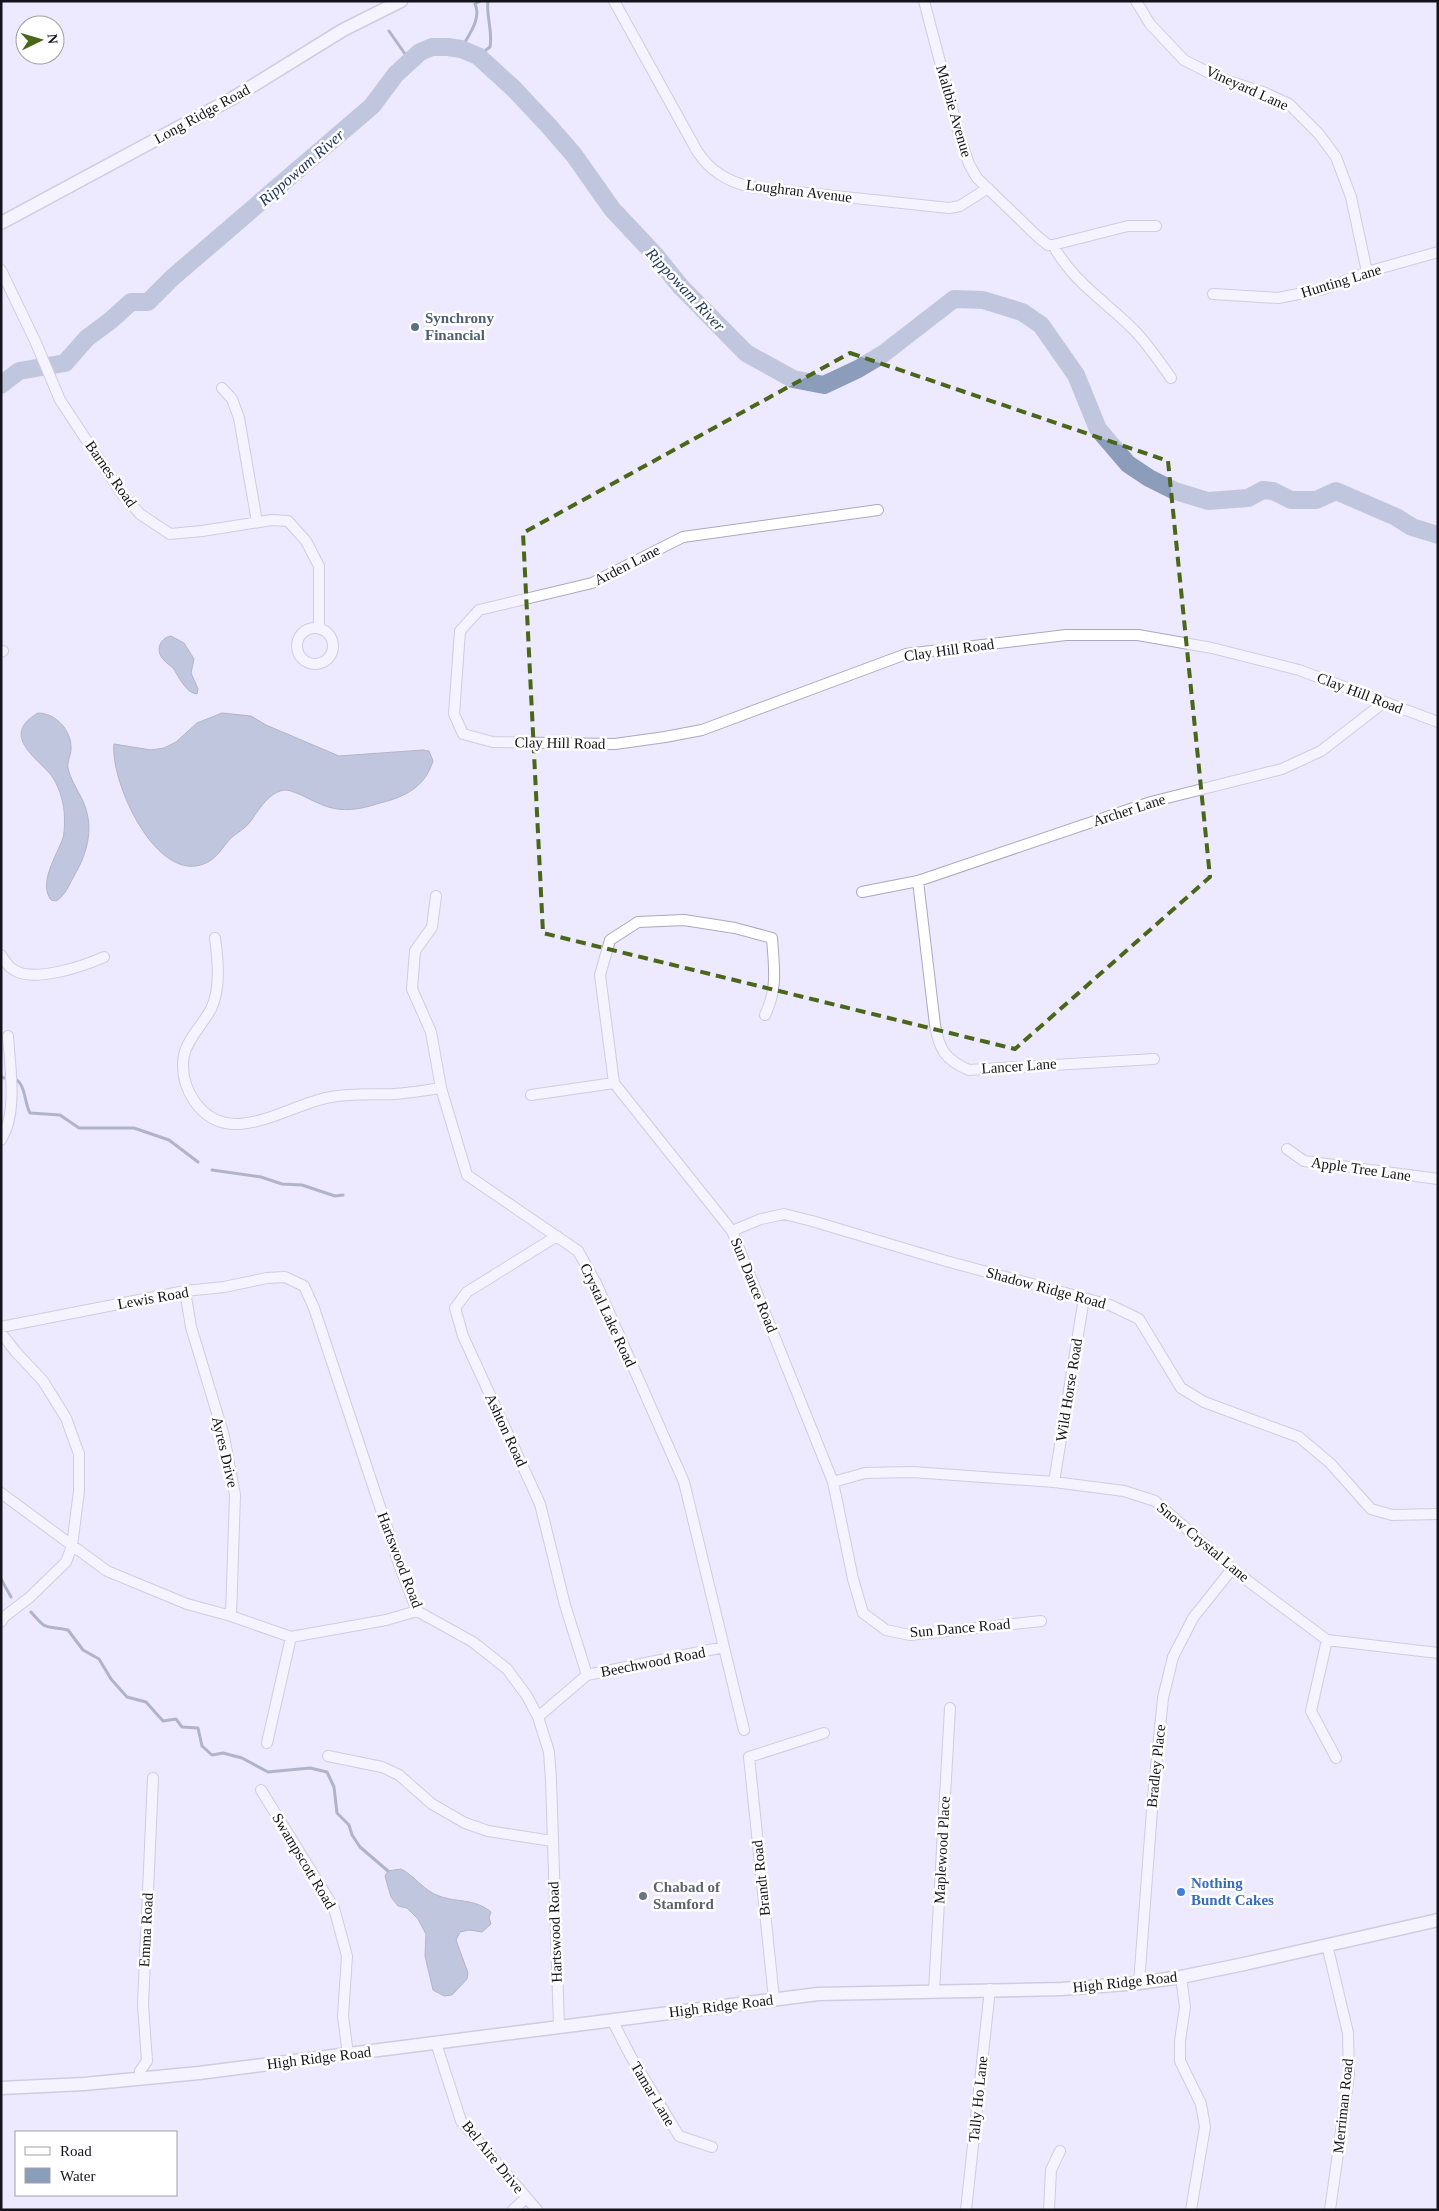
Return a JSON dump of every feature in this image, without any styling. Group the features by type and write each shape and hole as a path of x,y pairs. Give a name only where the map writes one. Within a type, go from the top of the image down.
{"main road":[{"name":"Long Ridge Road","path":"1,224 233,98 343,30 401,1"},
{"name":"High Ridge Road","path":"1,2088 140,2079 818,1994 1062,1989 1139,1983 1182,1977 1438,1920"}],"street":[{"name":"Loughran Avenue","path":"614,1 697,151 711,170 722,177 750,187 949,208 960,206 988,188"},
{"name":"Maltbie Avenue","path":"924,1 958,129 969,164 977,178 1038,237 1048,245 1053,245 1063,263 1086,288 1144,341 1171,378"},
{"name":"Vineyard Lane","path":"1136,1 1150,24 1184,60 1220,78 1263,92 1289,104 1319,134 1336,157 1351,197 1367,272"},
{"path":"1053,245 1128,226 1156,226"},
{"name":"Hunting Lane","path":"1214,294 1278,298 1324,289 1367,272 1438,252"},
{"name":"Barnes Road","path":"1,270 36,342 58,394 122,494 140,514 170,534 272,520 288,521 306,541 319,566 319,628"},
{"path":"222,388 232,398 239,418 257,522"},
{"name":"Arden Lane","path":"463,734 454,714 460,632 479,610 592,583 684,537 878,510"},
{"name":"Clay Hill Road","path":"463,734 493,742 615,744 665,737 702,730 906,654 1066,635 1138,635 1212,648 1299,670 1438,722"},
{"name":"Archer Lane","path":"862,892 918,881 1151,802 1282,769 1322,751 1383,702"},
{"name":"Lancer Lane","path":"918,881 937,1035 943,1052 948,1058 968,1070 1154,1058"},
{"name":"Crystal Lake Road","path":"436,896 432,927 415,951 412,989 431,1032 441,1088 467,1174 578,1251 596,1283 684,1482 744,1730"},
{"path":"531,1094 614,1083 600,975 610,940 638,922 684,920 735,928 772,938 775,981 773,998 766,1015"},
{"path":"215,938 218,956 218,981 211,1008 184,1054 183,1077 191,1096 202,1112 215,1121 237,1124 260,1122 296,1106 329,1097 362,1093 394,1094 441,1088"},
{"path":"1,955 13,970 34,974 76,968 104,957"},
{"path":"1,1140 8,1128 13,1106 8,1036"},
{"name":"Sun Dance Road","path":"614,1083 732,1232 833,1482 853,1579 863,1613 886,1630 910,1634 1041,1621"},
{"name":"Apple Tree Lane","path":"1288,1149 1304,1162 1438,1179"},
{"name":"Shadow Ridge Road","path":"732,1232 761,1219 784,1214 946,1261 1110,1304 1138,1319 1181,1388 1204,1402 1299,1436 1330,1463 1371,1509 1392,1515 1438,1514"},
{"name":"Ashton Road","path":"557,1236 467,1292 455,1308 463,1336 540,1504 565,1604 588,1675"},
{"name":"Lewis Road","path":"1,1326 185,1291 224,1287 267,1278 285,1278 304,1286"},
{"name":"Hartswood Road","path":"304,1286 314,1308 400,1567 417,1611 473,1642 507,1669 528,1696 538,1717 549,1752 559,2027"},
{"name":"Ayres Drive","path":"185,1291 191,1327 224,1436 235,1495 231,1616"},
{"name":"Wild Horse Road","path":"1054,1482 1084,1298"},
{"path":"1,1333 43,1381 66,1418 79,1454 79,1491 72,1546 66,1562 30,1597 4,1617 1,1622"},
{"name":"Snow Crystal Lane","path":"833,1482 865,1473 912,1472 1054,1482 1124,1491 1155,1500 1191,1530 1232,1569 1327,1640"},
{"path":"1,1493 107,1571 187,1604 231,1616 291,1637 386,1620 417,1611"},
{"name":"Bradley Place","path":"1139,1983 1153,1797 1163,1698 1173,1657 1193,1618 1232,1569"},
{"path":"267,1743 291,1637"},
{"path":"1336,1758 1311,1711 1327,1640 1438,1653"},
{"name":"Beechwood Road","path":"538,1717 588,1675 724,1647"},
{"name":"Maplewood Place","path":"934,1991 950,1708"},
{"name":"Brandt Road","path":"774,1999 748,1756 824,1733"},
{"path":"328,1756 382,1767 400,1775 432,1804 465,1823 488,1832 552,1841"},
{"name":"Emma Road","path":"140,2079 140,2071 148,2060 143,2005 153,1778"},
{"name":"Swampscott Road","path":"261,1790 334,1908 347,1956 343,2016 348,2054"},
{"name":"Merriman Road","path":"1327,1945 1348,2033 1349,2075 1330,2210"},
{"path":"1182,1977 1185,2007 1180,2040 1180,2061 1201,2104 1205,2127 1191,2210"},
{"name":"Tally Ho Lane","path":"966,2210 990,1989"},
{"name":"Tamar Lane","path":"612,2020 630,2055 678,2136 712,2148"},
{"name":"Bel Aire Drive","path":"436,2043 461,2121 537,2210"},
{"path":"1049,2210 1051,2170 1060,2152"},
{"path":"513,2210 526,2198"}],"highlighted area":[{"path":"850,353 1168,461 1210,877 1015,1049 543,933 523,533"}],"water":[{"path":"171,636 184,643 194,659 191,673 198,689 197,694 186,688 173,668 161,657 159,649 161,642"},
{"path":"38,713 51,716 57,720 62,724 69,736 71,749 68,768 86,809 89,829 86,848 79,867 62,896 56,901 51,900 47,886 50,869 63,838 63,804 59,789 53,778 30,753 21,738 22,729 27,721"},
{"path":"222,713 251,716 266,725 339,756 423,750 429,751 433,761 425,778 413,790 398,798 362,808 344,810 332,808 291,791 286,790 275,793 265,802 248,824 230,839 213,858 206,863 188,866 170,859 154,845 140,826 128,804 120,782 115,761 114,744 151,750 164,748 176,742 197,723"},
{"path":"401,1869 434,1894 472,1903 491,1912 489,1918 491,1924 482,1932 469,1930 460,1932 456,1940 468,1973 467,1979 452,1995 444,1996 433,1990 425,1956 426,1934 418,1919 407,1908 398,1906 391,1897 385,1876 388,1871"}],"waterway":[{"path":"461,49 477,16 475,4 480,1"},
{"path":"478,56 490,47 491,35 488,1"},
{"path":"389,31 410,61"},
{"name":"Rippowam River","path":"1,385 19,371 65,363 87,338 131,302 148,302 172,278 372,106 396,74 420,52 432,47 448,47 461,49 478,56 513,88 574,155 612,209 656,256 681,287 746,353 793,379 824,385 858,369 883,354 954,299 983,300 1022,312 1041,325 1076,375 1098,429 1128,464 1149,478 1175,491 1208,501 1248,498 1263,490 1273,491 1291,500 1316,500 1336,491 1396,517 1412,527 1438,535"},
{"path":"14,1078 21,1084 30,1113 60,1115 79,1128 134,1128 169,1140 198,1162"},
{"path":"212,1170 261,1177 282,1184 302,1185 335,1196 343,1195"},
{"path":"1,1579 11,1597"},
{"path":"31,1612 47,1627 68,1630 83,1650 99,1659 111,1679 127,1697 146,1702 163,1721 176,1719 182,1727 198,1728 202,1746 212,1755 223,1753 242,1758 268,1772 310,1768 327,1772 334,1787 337,1813 349,1825 352,1835 360,1847 388,1871"}],"place":[{"name":"Synchrony Financial","path":"415,327"},
{"name":"Nothing Bundt Cakes","path":"1181,1892"},
{"name":"Chabad of Stamford","path":"643,1896"}]}
